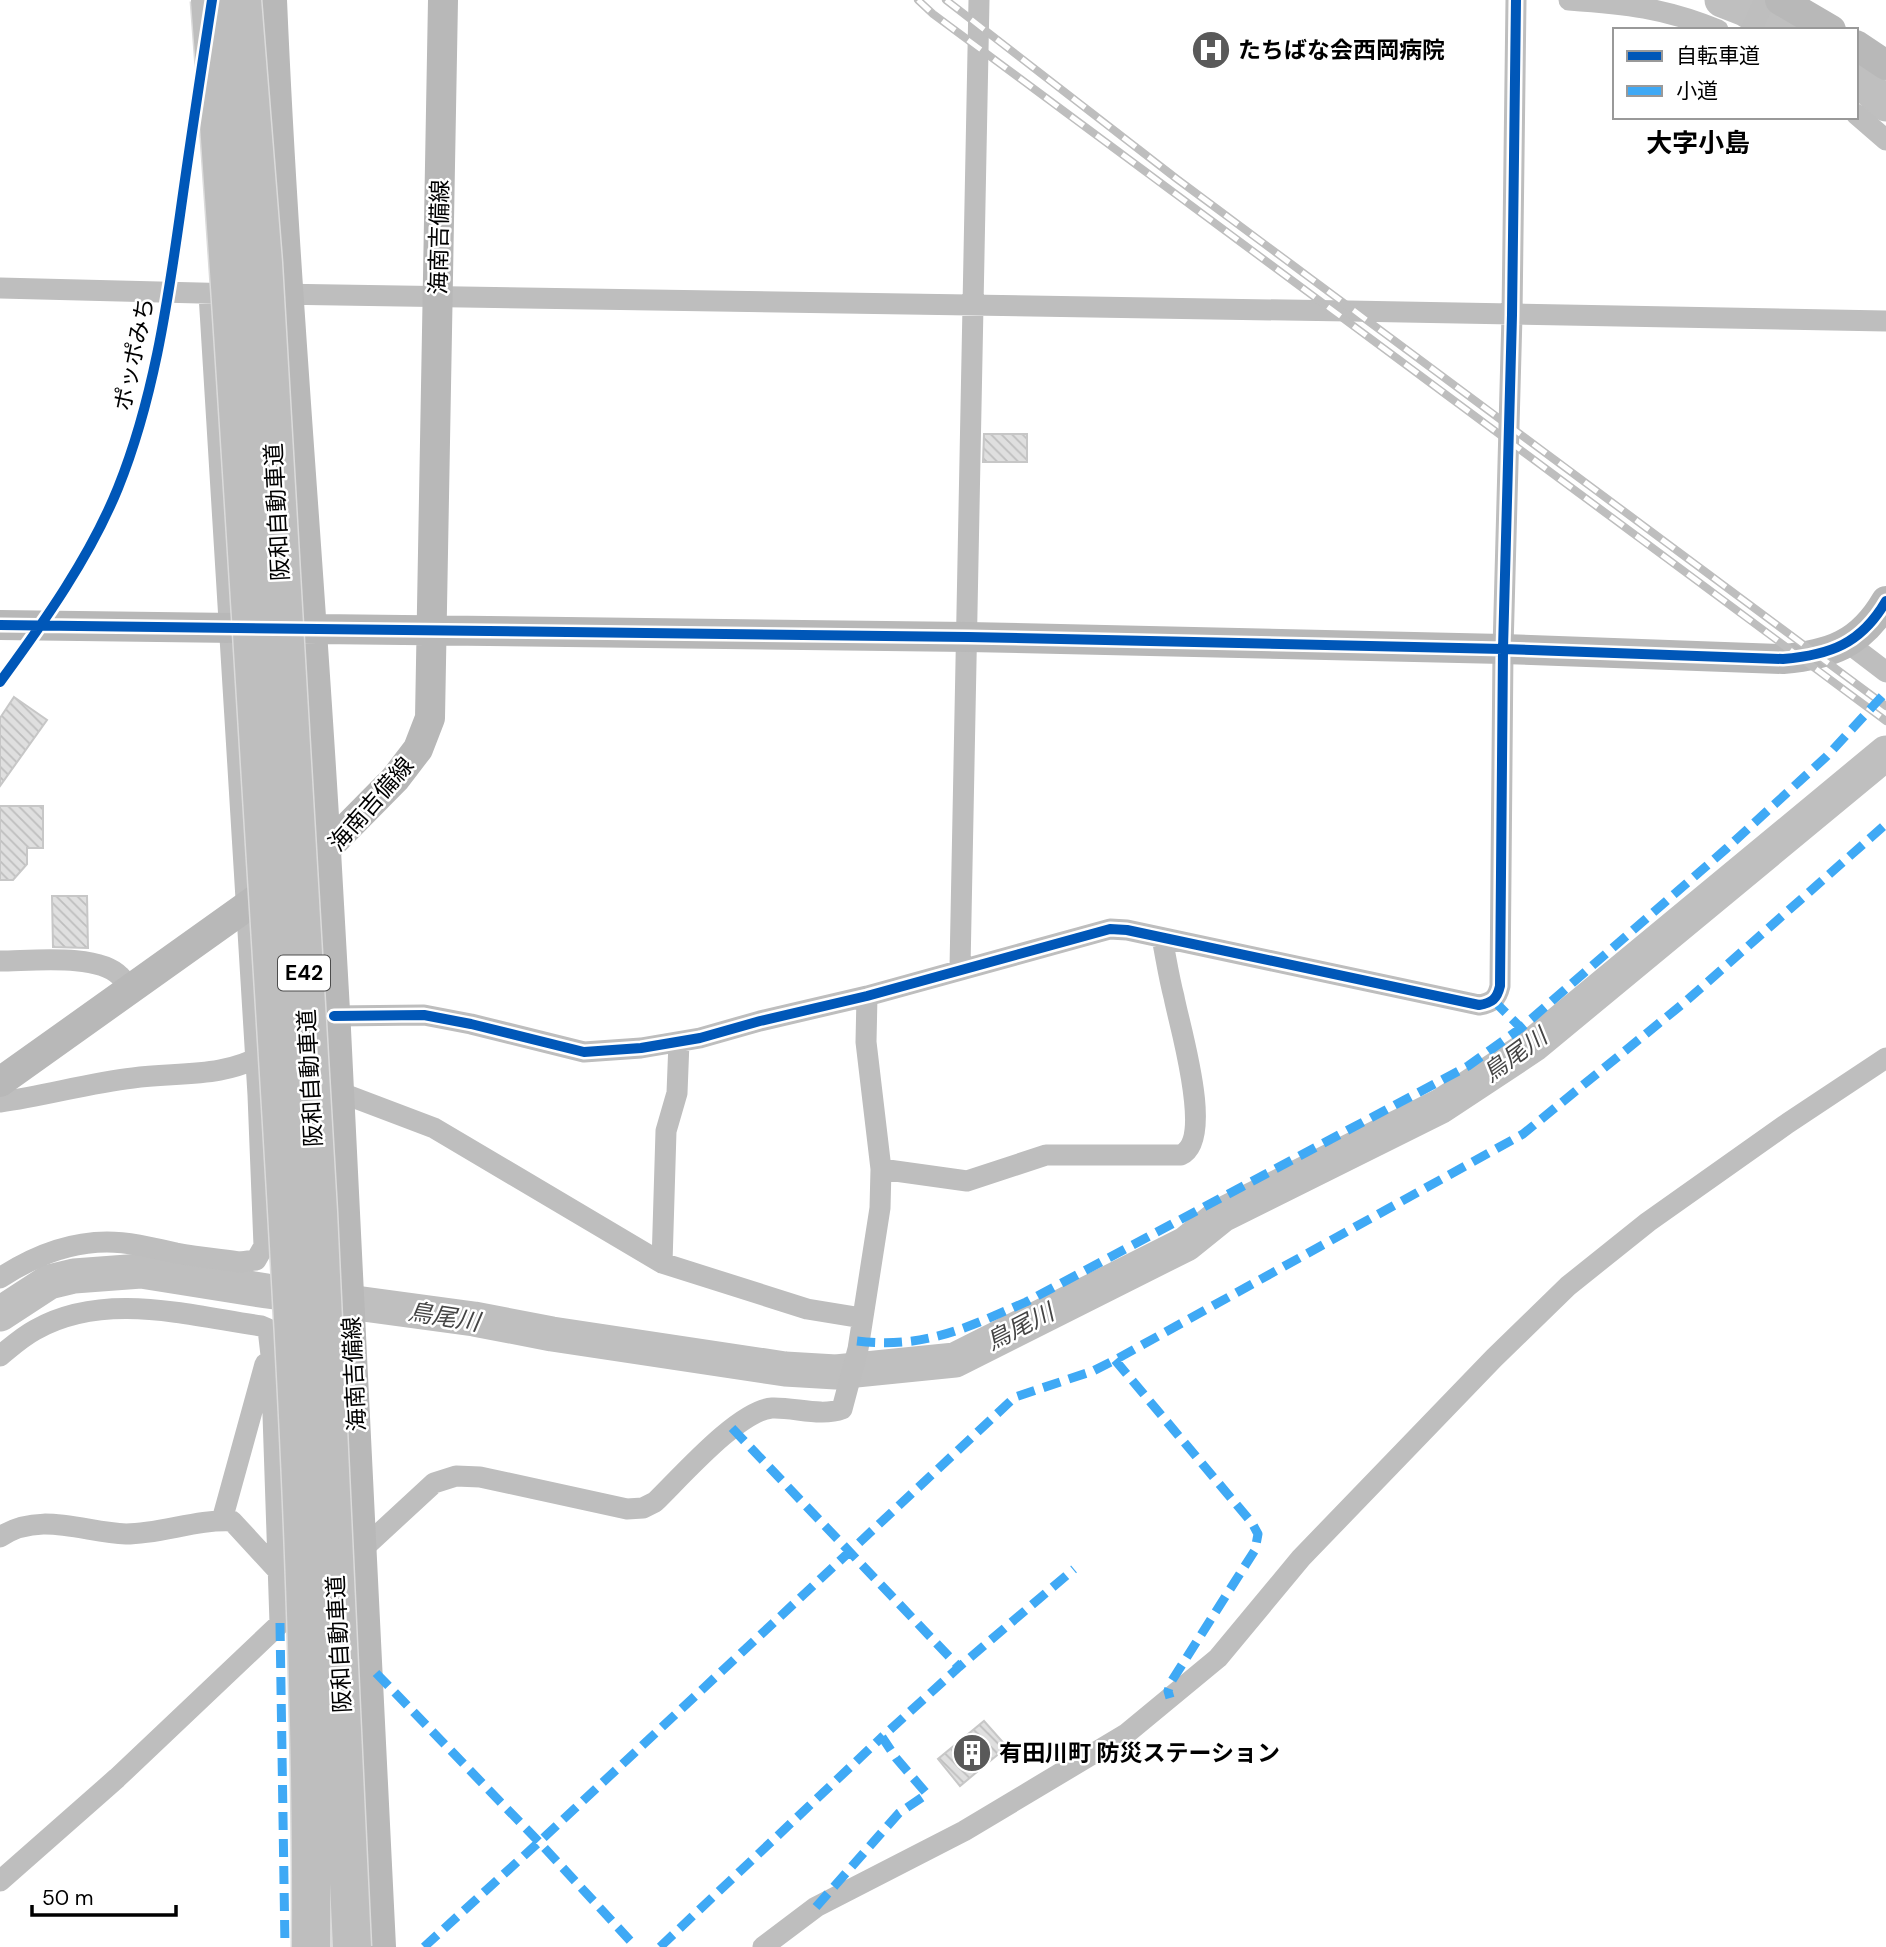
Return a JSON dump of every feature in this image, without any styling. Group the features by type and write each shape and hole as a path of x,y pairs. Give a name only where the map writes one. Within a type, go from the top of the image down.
{"highway":[{"name":"阪和自動車道","path":"210,0 232,278 289,1242 303,1566 311,1947"},
{"name":"阪和自動車道","path":"242,0 262,263 318,1212 352,1947"}],"street":[{"path":"0,1082 326,849 272,0"},
{"name":"海南吉備線","path":"381,1947 326,849 395,779 418,749 430,718 443,0"},
{"path":"960,968 979,0"},
{"path":"334,1016 424,1015 584,1052 641,1048 679,1042 867,996 960,968 1110,929 1479,1005 1493,1000 1498,995 1500,986 1503,649 1512,315 1516,0"},
{"path":"1569,0 1652,8 1713,28"},
{"path":"1752,28 1765,0"},
{"path":"1780,0 1828,28"},
{"path":"1858,46 1886,65"},
{"path":"1858,116 1886,140"},
{"path":"0,288 209,294 974,303 1886,321"},
{"path":"0,1278 34,1258 58,1249 107,1242 241,1262 256,1260 264,1246 209,294"},
{"path":"0,625 228,630 968,637 1503,649 1783,659 1824,653 1847,643 1865,630 1886,601"},
{"path":"1847,643 1886,672"},
{"path":"881,1169 967,1181 1046,1155 1186,1153 1192,1141 1194,1094 1162,938"},
{"path":"0,961 84,962 102,965 119,975 130,990"},
{"path":"0,1881 117,1778 280,1623 434,1483 456,1476 481,1477 627,1509 643,1508 655,1502 747,1416 771,1408 842,1409 858,1349 880,1208 881,1169 866,1042 867,996"},
{"path":"662,1264 666,1131 677,1093 679,1042"},
{"path":"0,1102 131,1078 241,1067 269,1053 337,1050"},
{"path":"763,1947 817,1907 964,1831 1126,1734 1218,1658 1301,1558 1494,1358 1568,1286 1648,1222 1886,1058"},
{"path":"339,1092 434,1128 662,1264 807,1309 862,1318"},
{"path":"0,1356 33,1331 63,1317 84,1311 122,1307 268,1329 280,1623"},
{"path":"222,1520 266,1361 271,1355"},
{"path":"0,1537 16,1527 37,1523 129,1534 222,1520 232,1521 279,1572"}],"building":[{"path":"984,434 1027,434 1027,462 983,462"},
{"path":"14,697 47,720 0,786 0,718"},
{"path":"0,806 43,806 43,848 27,848 27,864 13,880 0,880"},
{"path":"52,896 87,896 88,948 53,947"},
{"name":"有田川町 防災ステーション","path":"984,1721 1007,1747 960,1786 938,1759"}],"waterway":[{"path":"1722,0 1745,9 1777,28"},
{"path":"1858,79 1886,104"},
{"name":"鳥尾川","path":"0,1314 49,1282 74,1276 141,1271 474,1319 552,1334 785,1369 836,1372 955,1360 1186,1244 1222,1215 1441,1106 1533,1045 1886,753"}],"railway":[{"path":"918,0 933,14 1886,721"},
{"path":"946,0 1177,179 1886,706"}],"marked path":[{"path":"857,1341 881,1343 925,1339 964,1328 1026,1302 1468,1066 1521,1028 1727,848 1827,756 1886,692"},
{"path":"424,1947 1015,1397 1093,1371 1115,1360 1523,1134 1685,1002 1886,824"},
{"path":"1493,1000 1521,1028"},
{"path":"1115,1360 1252,1523 1258,1534 1255,1550 1171,1682 1168,1691 1170,1698"},
{"path":"732,1428 959,1667"},
{"path":"816,1907 899,1813 927,1794 882,1737 1074,1569"},
{"path":"280,1623 285,1947"},
{"path":"376,1673 636,1947"},
{"path":"660,1947 882,1737"}],"cycle path":[{"name":"ポッポみち","path":"0,682 49,612 94,539 118,488 141,422 164,319 212,0"},
{"path":"334,1016 424,1015 584,1052 641,1048 700,1038 867,996 1110,929 1127,930 1479,1005 1493,1000 1500,986 1503,649 1512,315 1516,0"},
{"path":"0,625 968,637 1503,649 1783,659 1815,654 1843,645 1866,628 1886,601"}],"place":[{"name":"たちばな会西岡病院","path":"1211,50"},
{"name":"有田川町 防災ステーション","path":"972,1753"}],"district":[{"name":"大字小島","path":"1698,143"}]}
